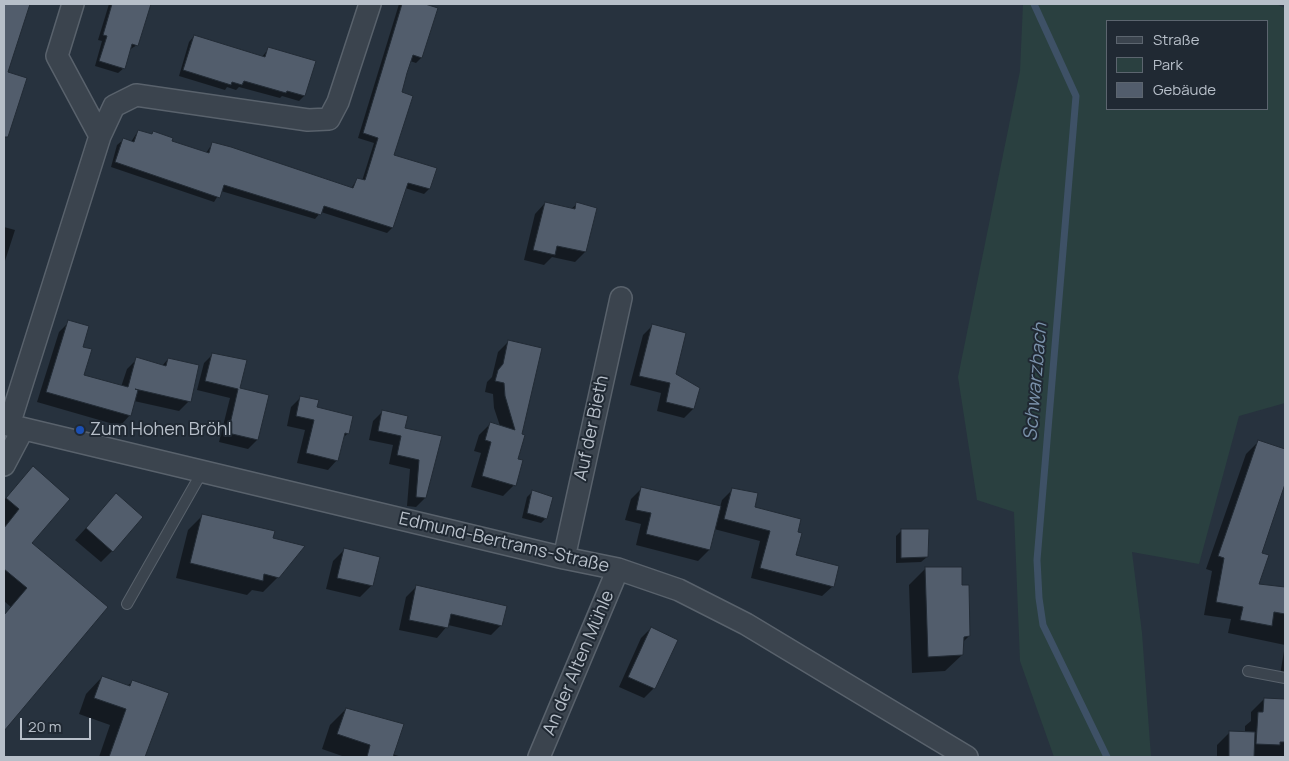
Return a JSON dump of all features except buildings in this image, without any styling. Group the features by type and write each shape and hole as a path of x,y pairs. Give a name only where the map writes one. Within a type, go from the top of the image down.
{"street":[{"path":"73,4 57,56 100,136"},
{"path":"4,465 12,426 100,136 114,106 136,95 308,120 329,119 338,102 370,4"},
{"name":"Auf der Bieth","path":"564,558 621,298"},
{"name":"Edmund-Bertrams-Straße","path":"12,426 564,558 618,569 678,590 746,624 967,757"},
{"name":"An der Alten Mühle","path":"539,757 618,569"}],"lane":[{"path":"127,604 202,472"},
{"path":"1248,671 1285,678"}],"green space":[{"path":"1023,4 1276,4 1285,8 1285,403 1239,416 1199,564 1132,552 1142,633 1151,757 1054,757 1020,661 1014,512 977,500 958,377 1020,71"}],"waterway":[{"name":"Schwarzbach","path":"1034,4 1076,96 1037,560 1039,598 1043,625 1107,757"}],"place":[{"name":"Zum Hohen Bröhl","path":"80,430"}]}
